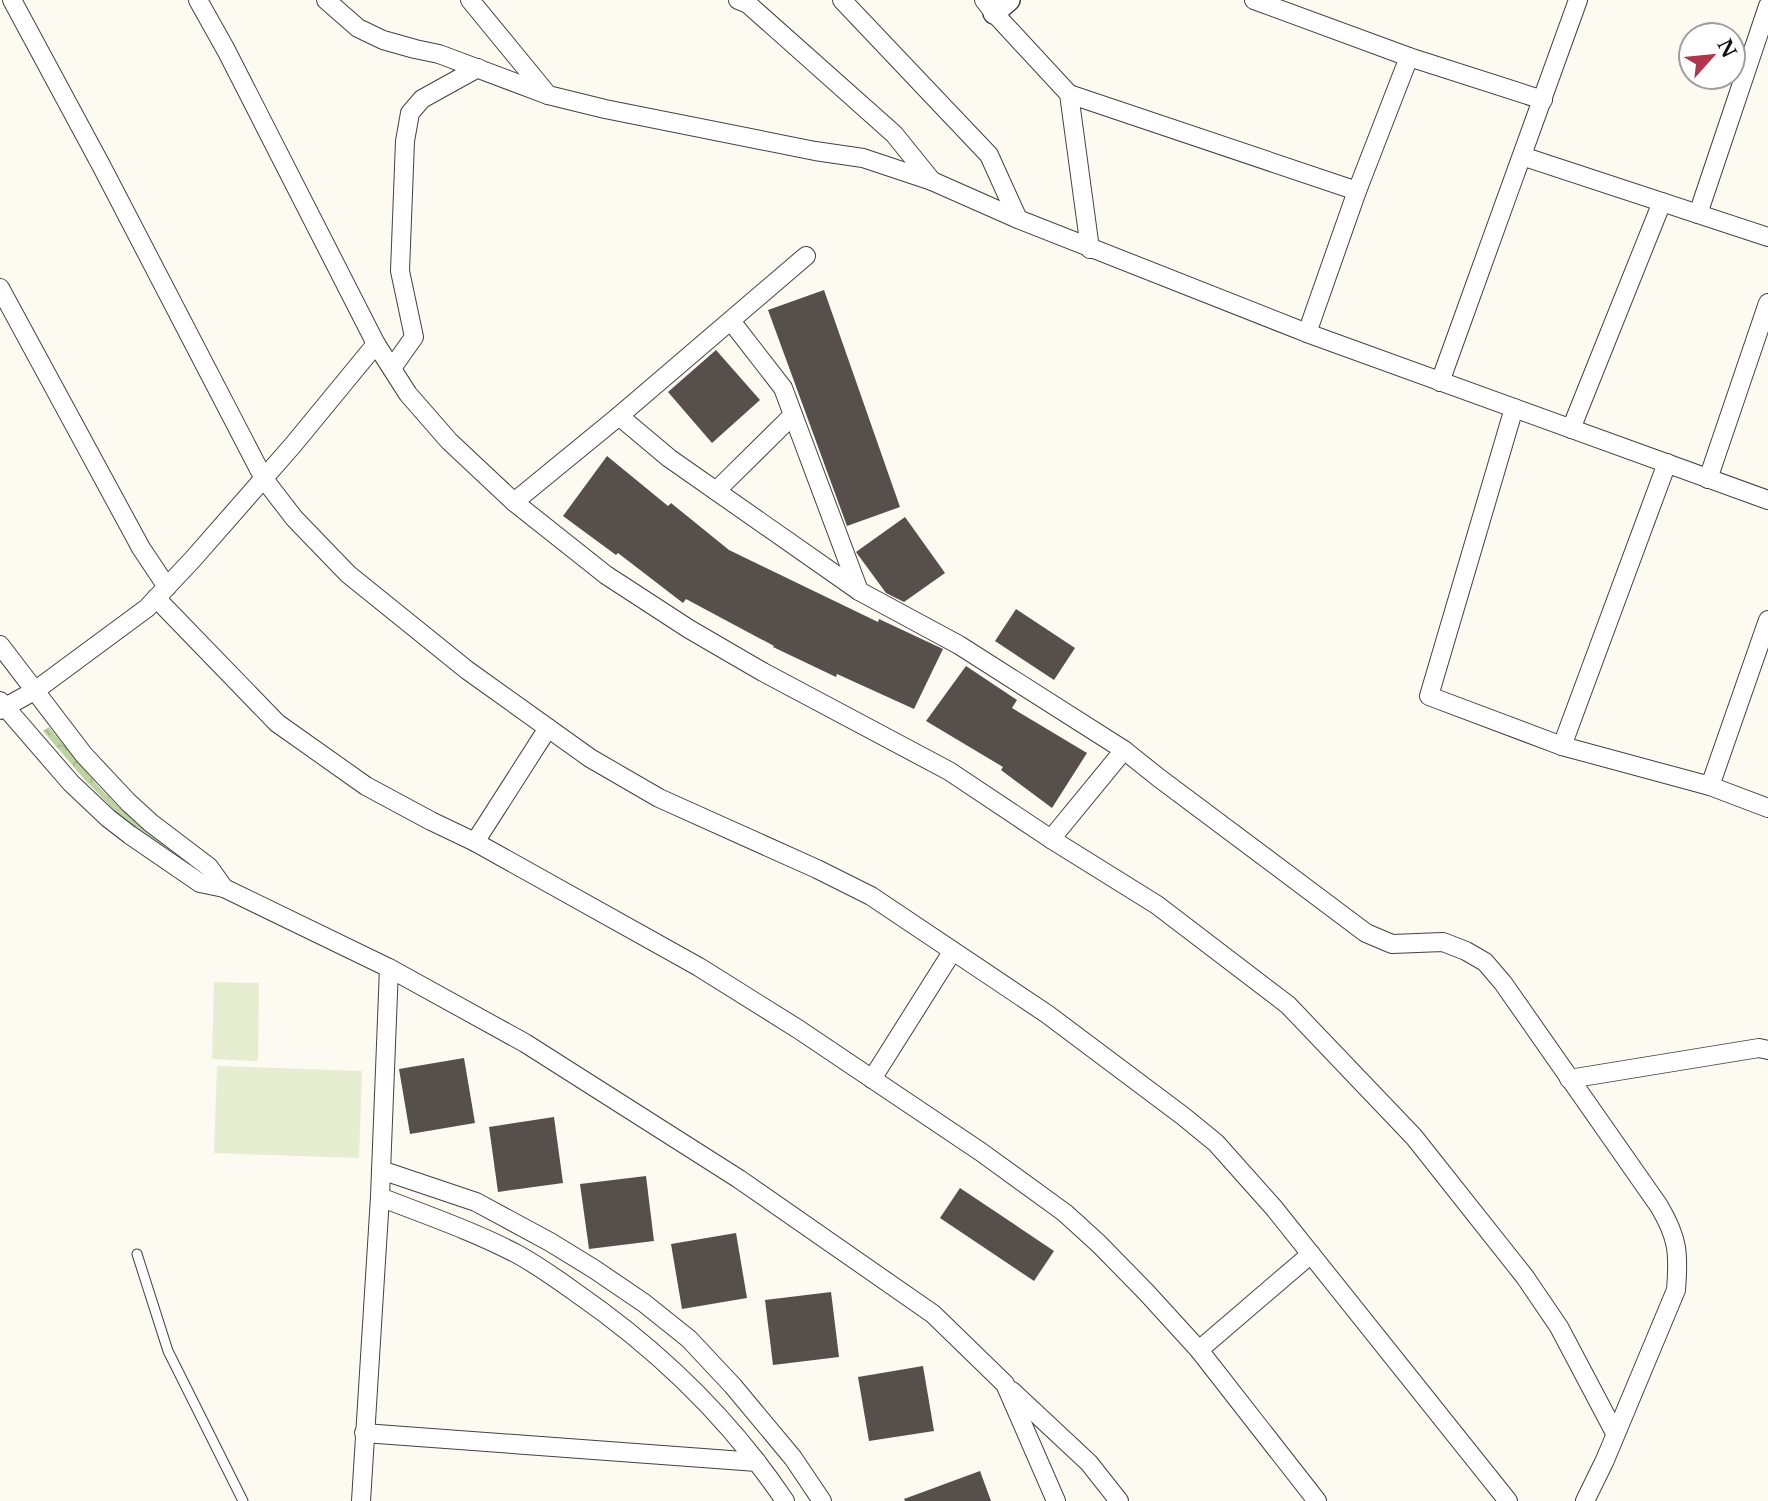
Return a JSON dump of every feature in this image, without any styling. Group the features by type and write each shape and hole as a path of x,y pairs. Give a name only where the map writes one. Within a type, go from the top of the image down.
{"street":[{"path":"12,0 264,479 294,518 348,575 467,670 590,758 659,797 871,896 1047,1014 1216,1143 1274,1208 1508,1501"},
{"path":"198,0 376,344 408,394 449,442 514,502 606,575 689,629 763,672 949,771 1157,905 1288,1004 1414,1137 1525,1277 1559,1327 1615,1433"},
{"path":"326,0 358,28 383,40 439,54 548,95 644,117 863,158 932,181 1018,219 1307,333 1768,500"},
{"path":"470,0 548,95"},
{"path":"738,0 748,4 894,134 932,181"},
{"path":"842,0 989,155 1018,219"},
{"path":"1255,0 1409,57 1542,100"},
{"path":"1440,382 1578,0"},
{"path":"995,4 1069,94 1090,248"},
{"path":"1698,214 1768,6"},
{"path":"1307,333 1357,191 1409,57"},
{"path":"392,368 414,337 400,271 405,141 410,113 422,99 478,68"},
{"path":"1069,94 1357,191"},
{"path":"1522,156 1768,237"},
{"path":"1571,429 1662,202"},
{"path":"514,502 806,256"},
{"path":"0,288 141,548 161,593 277,723 366,786 475,842 699,967 981,1152 1065,1213 1137,1283 1199,1350 1317,1501"},
{"path":"1708,479 1768,303"},
{"path":"731,321 783,388 859,591"},
{"path":"376,344 264,479 147,608 36,690 1,706 71,783 108,818 200,883 224,888 389,968 525,1043 738,1179 933,1314 1089,1464 1119,1501"},
{"path":"1514,408 1429,696 1562,746 1710,786 1768,808"},
{"path":"716,491 793,415"},
{"path":"619,416 669,458 859,591 959,645 1124,750 1366,933 1392,944 1443,942 1485,962 1503,983 1658,1206 1676,1241 1676,1290 1605,1460 1585,1501"},
{"path":"1562,746 1667,464"},
{"path":"1710,786 1762,658 1768,620"},
{"path":"0,645 85,755 128,802 209,867 224,888"},
{"path":"475,842 548,728"},
{"path":"1051,839 1124,750"},
{"path":"872,1079 952,952"},
{"path":"361,1501 380,1197 389,968"},
{"path":"1569,1079 1759,1048 1768,1050"},
{"path":"381,1170 476,1202 550,1242 643,1303 688,1339 733,1386 793,1458 822,1501"},
{"path":"380,1197 518,1255 603,1311 674,1370 757,1462 785,1501"},
{"path":"1199,1350 1311,1254"},
{"path":"1005,1384 1056,1501"},
{"path":"364,1433 757,1462"}],"lane":[{"path":"138,1254 169,1351 243,1501"}],"green space":[{"path":"49,727 98,786 182,861 124,820 43,731"},
{"path":"214,982 259,983 258,1061 212,1059"},
{"path":"217,1066 362,1071 359,1158 214,1153"}],"building":[{"path":"824,290 900,507 847,526 768,310"},
{"path":"716,350 760,400 712,443 668,392"},
{"path":"607,456 668,506 671,503 729,550 878,622 879,619 943,649 914,709 837,674 836,677 773,647 686,599 683,603 618,553 616,555 563,516"},
{"path":"905,517 945,573 904,602 886,593 856,552"},
{"path":"1016,609 1075,648 1054,680 995,641"},
{"path":"966,666 1017,700 1012,708 1087,753 1052,808 1001,770 1003,767 926,721"},
{"path":"464,1058 475,1123 410,1134 399,1069"},
{"path":"554,1117 563,1183 498,1192 489,1127"},
{"path":"646,1176 654,1241 589,1249 580,1184"},
{"path":"960,1188 1054,1251 1034,1281 940,1218"},
{"path":"736,1233 747,1298 682,1309 671,1244"},
{"path":"831,1292 839,1357 773,1365 765,1300"},
{"path":"923,1366 934,1431 869,1441 858,1377"},
{"path":"980,1471 991,1501 904,1499"}]}
